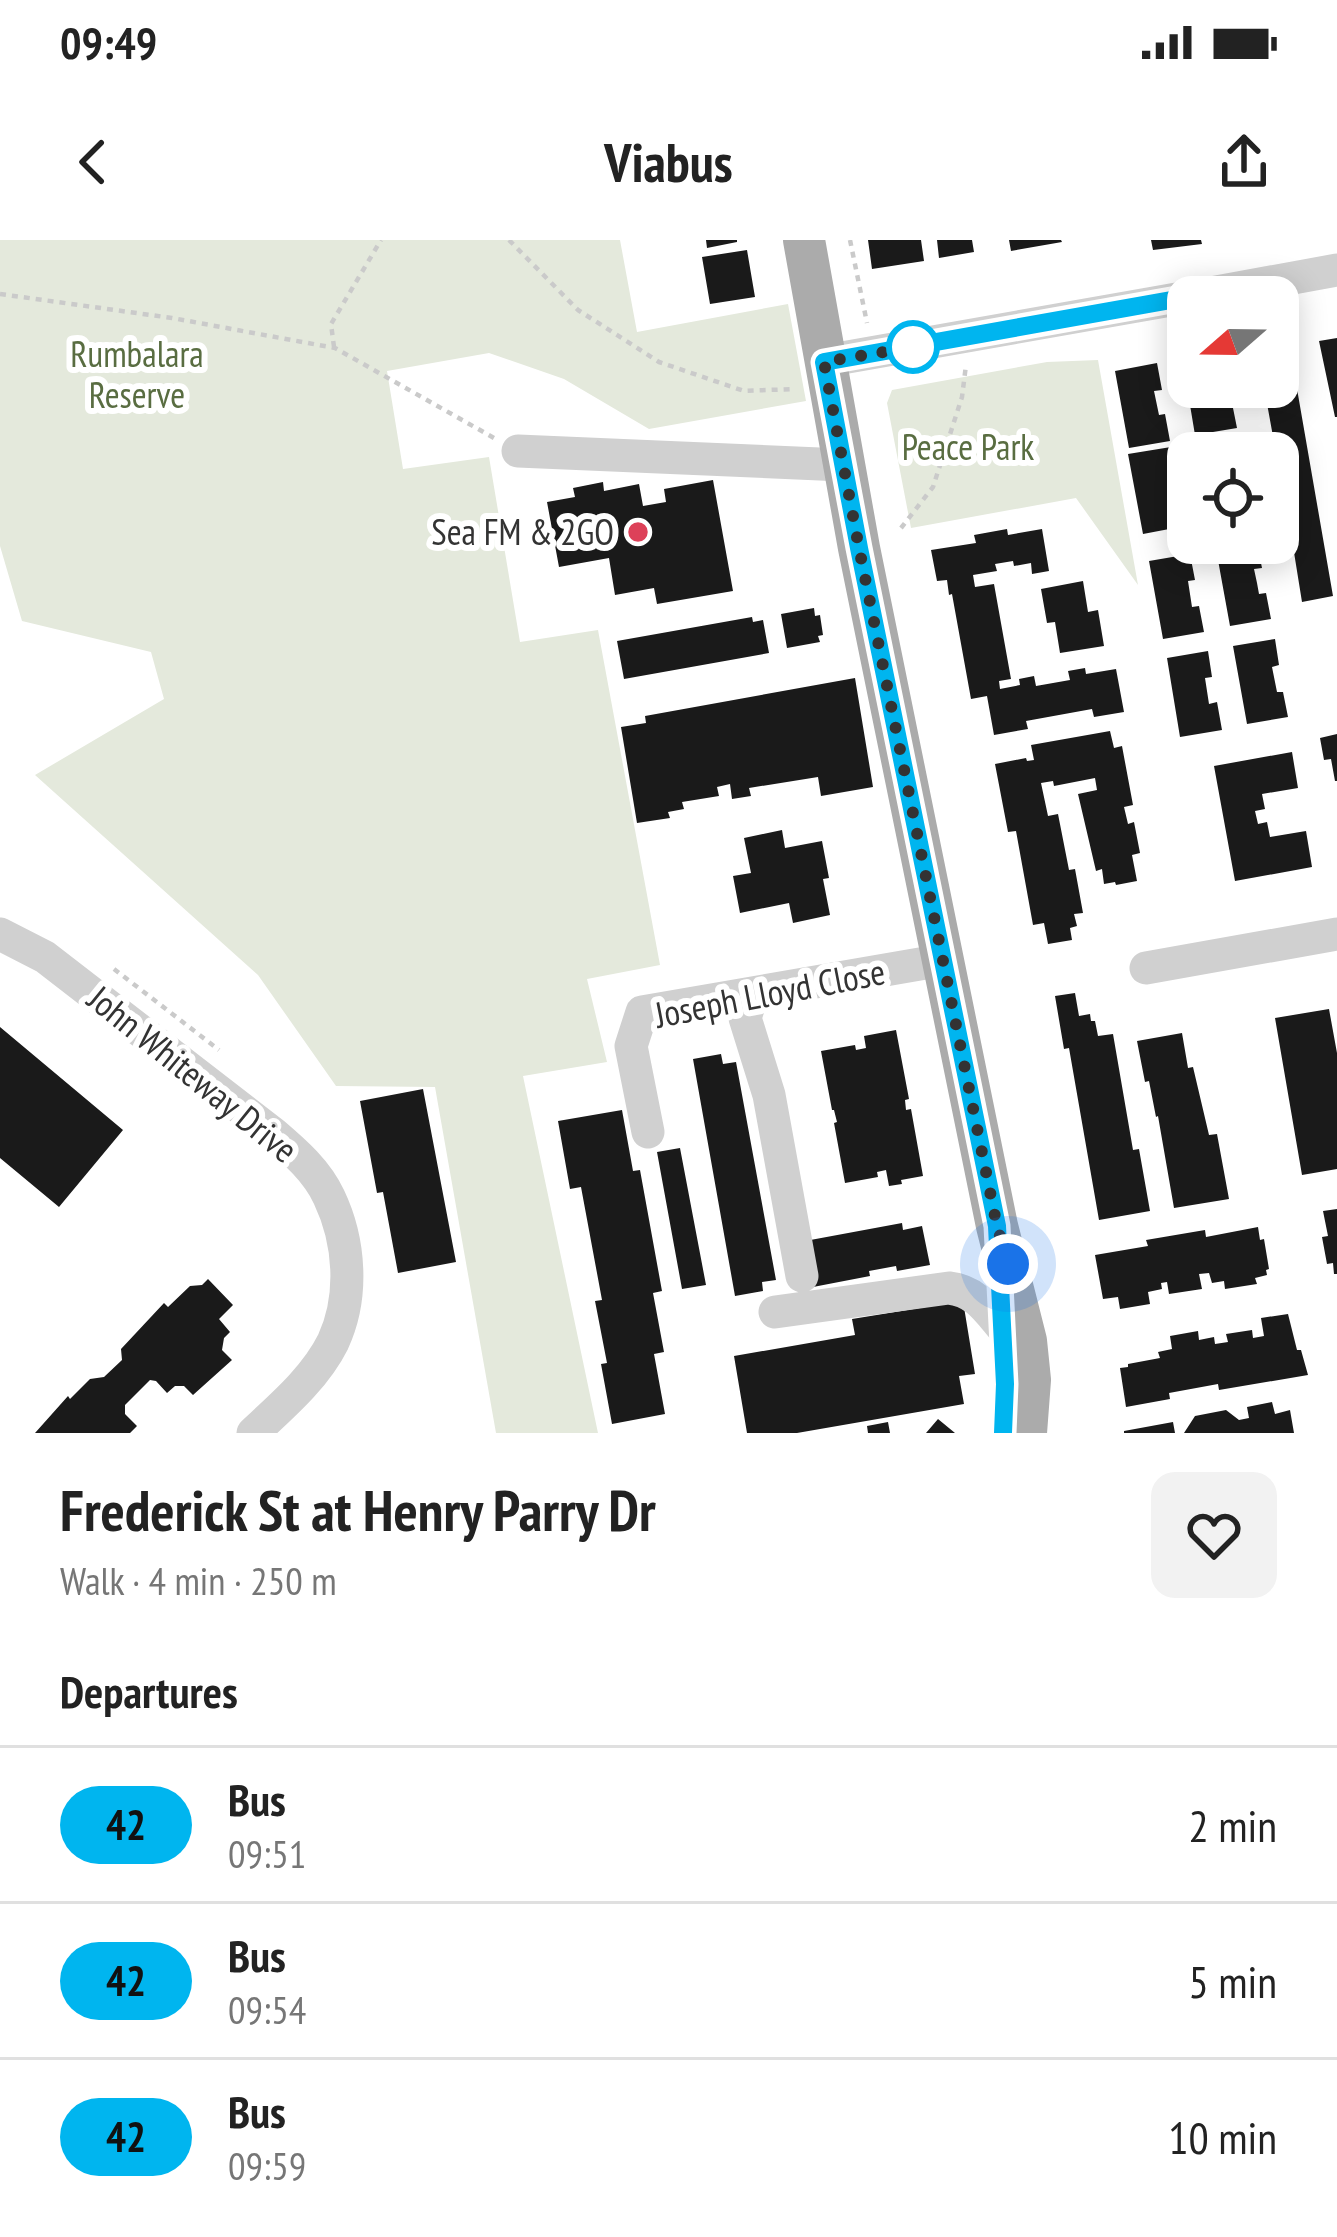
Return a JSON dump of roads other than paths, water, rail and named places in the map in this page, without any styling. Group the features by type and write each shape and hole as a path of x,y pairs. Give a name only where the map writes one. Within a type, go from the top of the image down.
{"main road":[{"path":"804,240 843,465 997,1226 1026,1341 1030,1380 1026,1433"},
{"path":"997,1226 1003,1433"}],"street":[{"path":"1299,278 1337,271"},
{"path":"826,373 874,354 1167,301"},
{"path":"518,452 843,465"},
{"name":"John Whiteway Drive","path":"0,934 45,957 274,1134 304,1161 328,1195 342,1234 347,1273 344,1311 332,1344 309,1378 253,1433"},
{"path":"1146,968 1337,934"},
{"name":"Joseph Lloyd Close","path":"648,1132 631,1046 642,1012 943,960"},
{"path":"753,993 745,1018 769,1095 802,1276"},
{"path":"775,1312 949,1288 976,1296 1002,1328"}],"place":[{"name":"Sea FM & 2GO","path":"638,532"}],"park label":[{"name":"Rumbalara Reserve","path":"137,374"},
{"name":"Peace Park","path":"968,447"}]}
